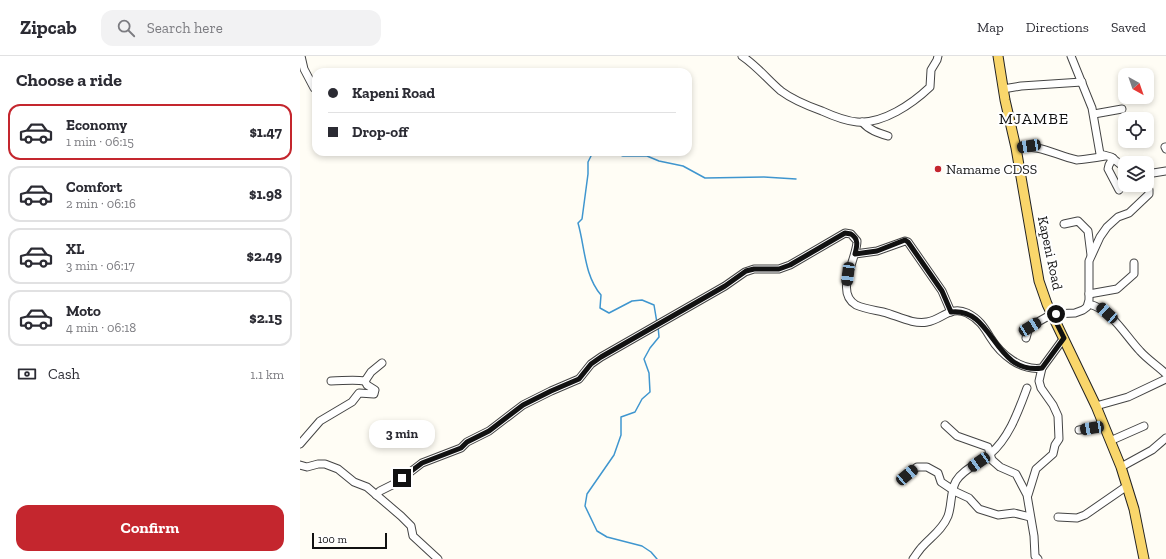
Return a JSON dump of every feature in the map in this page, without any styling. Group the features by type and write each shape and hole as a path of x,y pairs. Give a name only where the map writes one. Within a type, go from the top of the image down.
{"main road":[{"name":"Kapeni Road","path":"998,56 1042,291 1096,406 1121,467 1134,508 1144,559"}],"street":[{"path":"301,56 304,69 312,84"},
{"path":"742,56 781,91 796,100 838,117 856,122 879,118 901,110 923,93 930,87 931,70 938,56"},
{"path":"1071,56 1094,114 1100,152 1105,156"},
{"path":"1003,89 1021,86 1082,82"},
{"path":"1094,114 1122,109"},
{"path":"862,122 866,127 888,136"},
{"path":"1016,148 1029,146 1039,148 1079,161 1088,157 1105,156 1113,158 1118,162"},
{"path":"1113,158 1108,169 1118,188"},
{"path":"1154,173 1166,171"},
{"path":"1091,255 1107,227 1118,217 1129,213 1149,194 1149,192"},
{"path":"1026,338 1030,327 1052,314 1075,313 1083,310 1089,304 1089,268 1091,255 1088,231 1078,221 1064,224"},
{"path":"376,495 380,490 396,483 422,463 461,448 467,442 489,431 523,405 579,379 591,364 725,286 746,271 754,269 779,269 790,265 845,233 851,234 856,238 857,247 848,274 847,282 849,297 854,304 905,319 924,322 930,322 945,313 963,312 981,323 994,342 1009,358 1020,366 1036,369 1042,368"},
{"path":"855,254 877,251 905,240 908,242 942,291 951,312"},
{"path":"1089,294 1116,289 1134,274 1134,263"},
{"path":"1089,304 1101,308 1113,319 1135,346 1166,374"},
{"path":"1038,559 1035,556 1034,536 1030,517 1028,495 1036,469 1053,454 1058,439 1058,416 1053,405 1041,388 1039,381 1042,368 1064,338"},
{"path":"365,380 370,372 382,363"},
{"path":"331,381 346,381 350,379 365,380"},
{"path":"1096,406 1128,397 1166,379"},
{"path":"300,444 320,421 352,402 359,393 374,394 376,390 367,385 365,380"},
{"path":"913,559 921,548 942,526 947,518 952,490 957,480 990,455 1008,433 1027,388"},
{"path":"946,426 957,436 988,447 992,460 1000,467 1016,474 1028,495"},
{"path":"1079,430 1104,426"},
{"path":"1110,441 1144,426"},
{"path":"1121,467 1152,450 1166,438"},
{"path":"300,465 307,467 326,464 338,469 354,482 367,487 411,526 413,536 438,559"},
{"path":"907,475 916,467 927,467 938,473 941,482 952,490 969,498 978,509 998,515 1014,513 1030,517"},
{"path":"1058,517 1077,518 1126,486"}],"waterway":[{"path":"591,156 588,162 588,174 582,219 578,223 588,270 595,287 601,295 600,308 609,313 632,301 642,300 654,305 657,323"},
{"path":"623,156 647,156"},
{"path":"647,156 659,161 683,166 705,178 764,177 796,179"},
{"path":"657,559 651,552 642,546 607,537 597,531 585,506 587,494 614,455 621,435 621,417 635,412 642,399 650,392 649,373 644,359 650,348 659,337 658,326"}],"place":[{"name":"Namame CDSS","path":"938,169"}],"district":[{"name":"MJAMBE","path":"1034,118"}],"route":[{"path":"402,478 422,463 461,448 467,442 479,437 501,423 523,405 535,398 579,379 591,364 601,357 725,286 745,272 754,269 779,269 790,265 845,233 849,233 856,238 857,247 855,254 877,251 905,240 908,242 919,260 942,291 951,312 963,312 981,323 987,330 990,338 1009,358 1020,366 1036,369 1042,368 1053,354 1064,338 1052,314 1056,314"}]}
